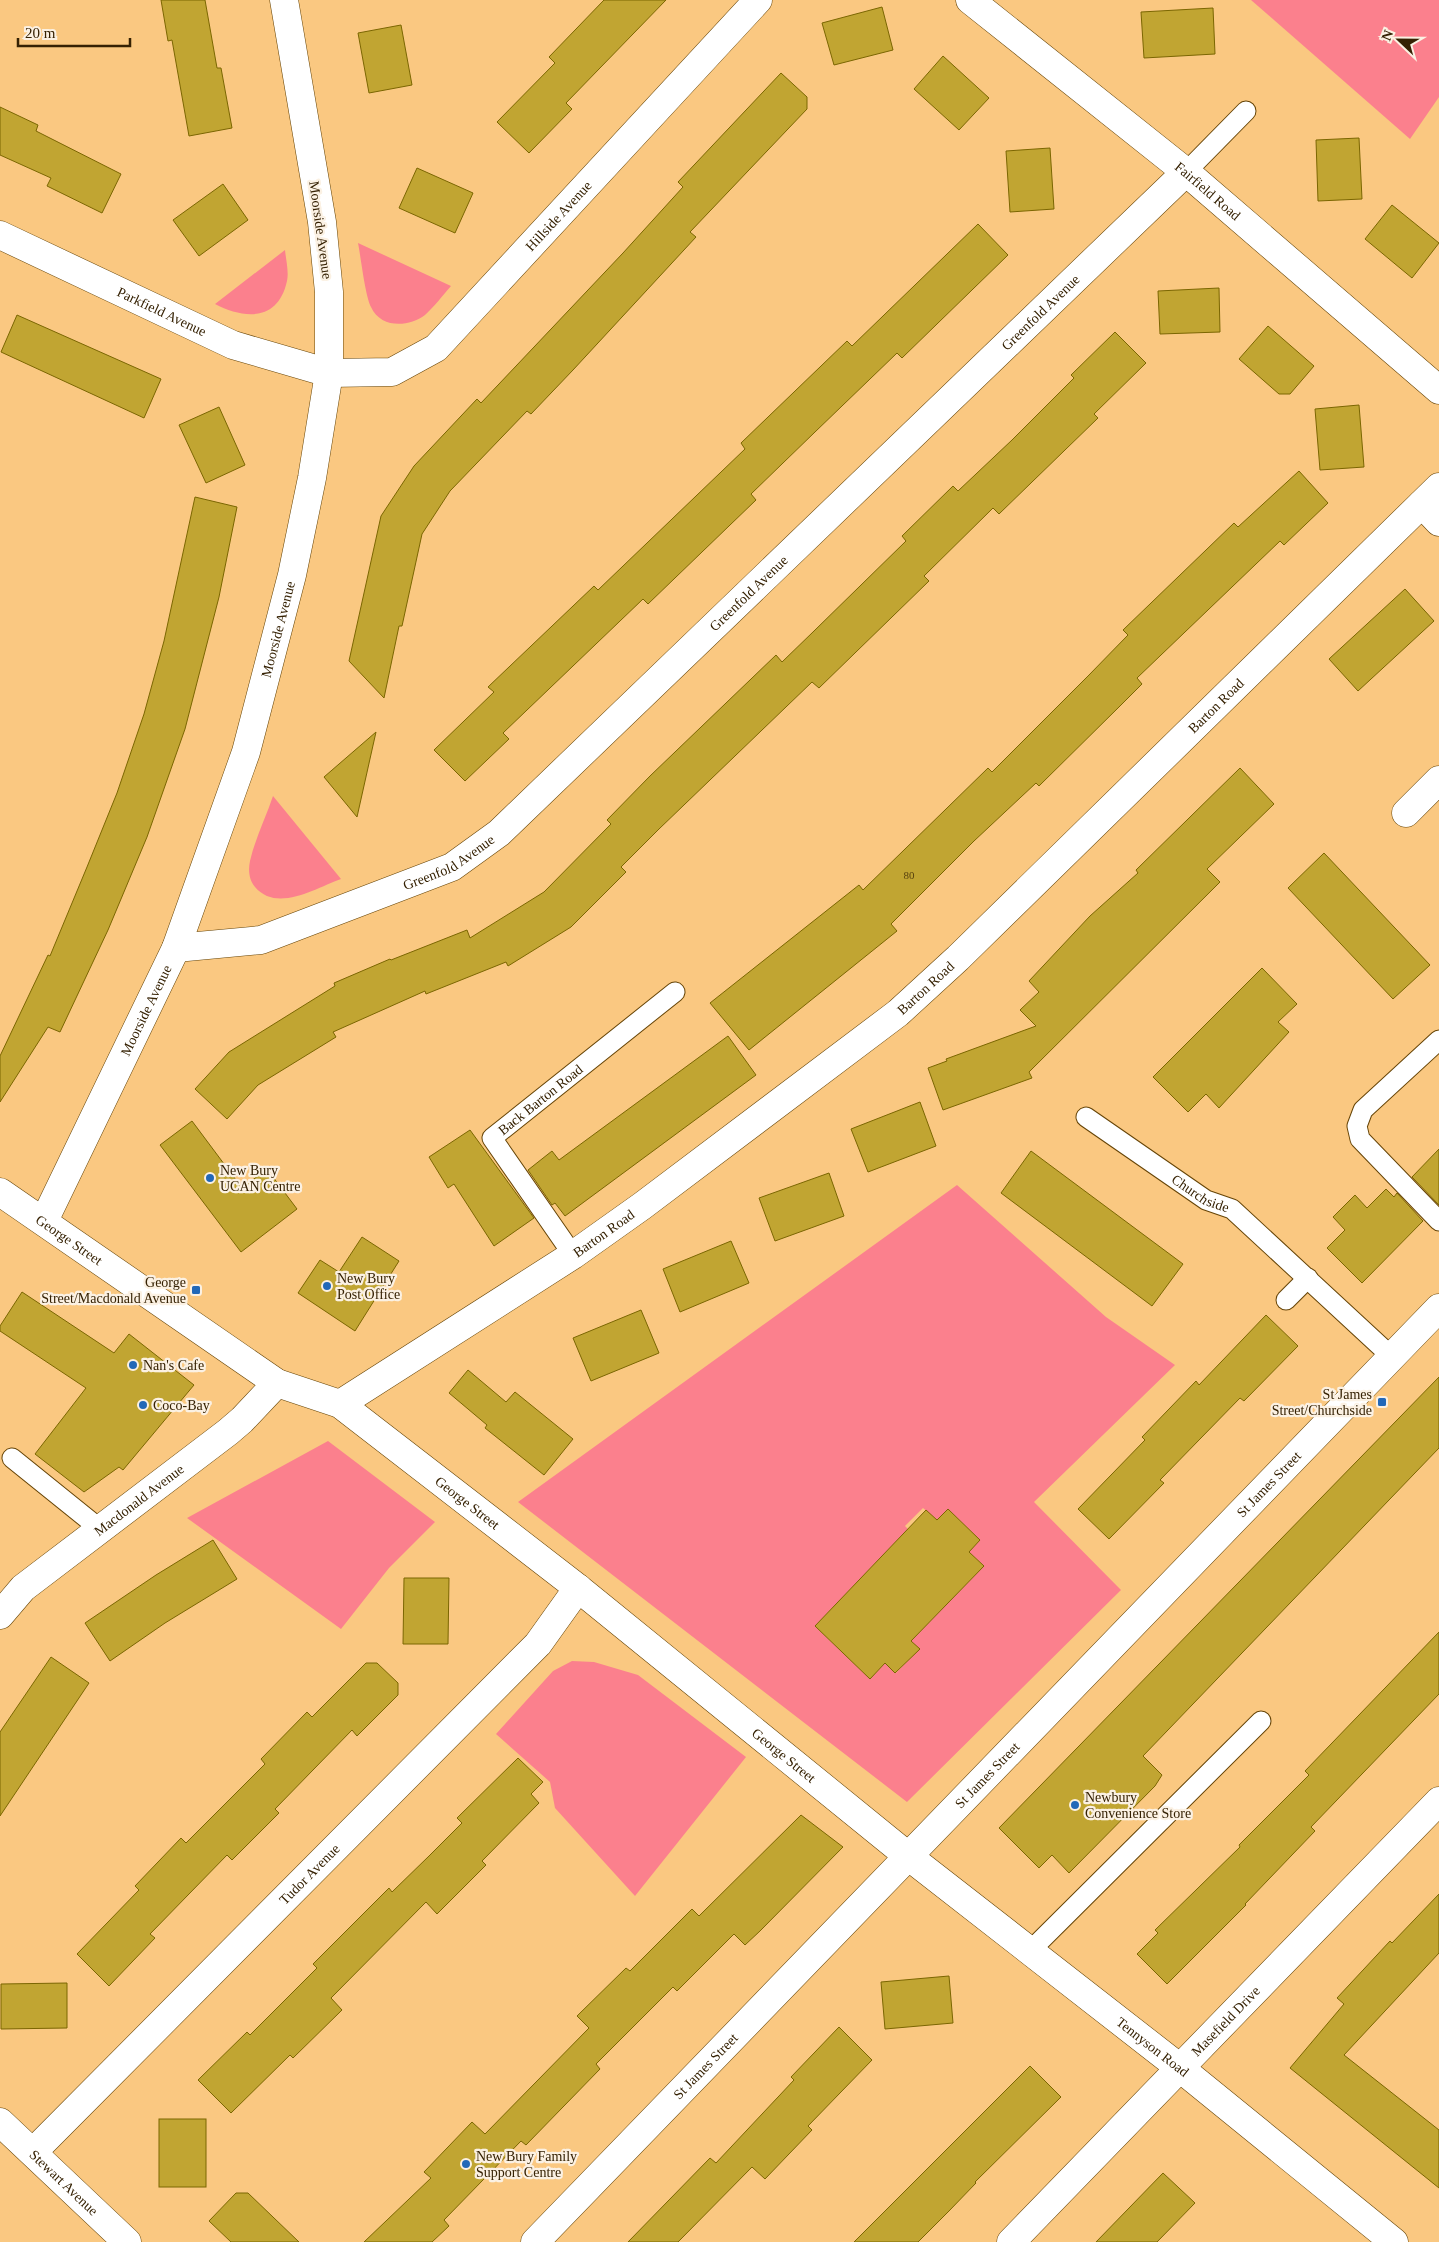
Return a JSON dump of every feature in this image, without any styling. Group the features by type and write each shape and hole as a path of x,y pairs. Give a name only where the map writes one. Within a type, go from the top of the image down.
{"street":[{"name":"Moorside Avenue","path":"44,1221 176,948 246,752 292,574 312,478 329,374 329,292 322,222 284,0"},
{"name":"Hillside Avenue","path":"329,374 392,372 436,348 758,0"},
{"name":"Fairfield Road","path":"970,0 1186,172 1439,390"},
{"name":"Greenfold Avenue","path":"176,948 261,940 452,867 499,833 1186,172"},
{"name":"Parkfield Avenue","path":"0,235 233,345 329,374"},
{"name":"Barton Road","path":"340,1404 573,1255 642,1206 898,1013 1433,505"},
{"path":"1406,813 1439,780"},
{"name":"George Street","path":"0,1192 277,1383 340,1404 578,1588 908,1856"},
{"name":"St James Street","path":"535,2242 1439,1308"},
{"name":"Macdonald Avenue","path":"0,1614 23,1588 228,1432 277,1383"},
{"name":"Tudor Avenue","path":"32,2152 538,1644 578,1588"},
{"name":"Masefield Drive","path":"1011,2242 1439,1801"},
{"name":"Tennyson Road","path":"908,1856 1180,2068 1394,2242"},
{"name":"Stewart Avenue","path":"0,2122 127,2242"}],"lane":[{"name":"Greenfold Avenue","path":"1186,172 1246,112"},
{"name":"Back Barton Road","path":"573,1255 492,1138 675,992"},
{"path":"1439,1040 1363,1110 1358,1117 1357,1126 1360,1139 1439,1221"},
{"name":"Churchside","path":"1086,1117 1206,1200 1232,1209 1392,1357"},
{"path":"1286,1300 1308,1278"},
{"path":"12,1458 100,1529"},
{"path":"1030,1951 1261,1721"}],"shaded area":[{"path":"1251,0 1439,0 1439,97 1410,139"},
{"path":"358,243 451,286 425,315 418,319 404,324 396,324 381,319 371,307 369,301"},
{"path":"285,250 288,270 287,281 283,294 276,304 258,314 248,314 226,309 215,304"},
{"path":"273,796 341,879 309,892 285,898 274,898 264,894 255,887 251,881 250,861"},
{"path":"957,1185 1106,1317 1175,1365 1034,1502 1121,1590 907,1802 518,1502","holes":["923,1508 937,1520 948,1509 980,1540 969,1552 984,1566 911,1641 919,1649 896,1673 885,1663 870,1679 815,1626 908,1529 905,1526"]},
{"path":"328,1441 435,1522 389,1568 341,1629 187,1518"},
{"path":"572,1661 594,1662 638,1675 746,1757 635,1896 555,1808 550,1782 496,1734 553,1671"}],"building":[{"path":"161,0 205,0 217,68 221,68 232,128 189,136 172,40 168,41"},
{"path":"604,0 666,0 566,103 572,109 529,153 497,122 555,63 549,57"},
{"path":"882,7 893,50 834,65 822,23"},
{"path":"1213,8 1215,54 1144,58 1141,12"},
{"path":"401,25 412,85 369,93 358,33"},
{"path":"943,56 989,98 959,130 914,89"},
{"path":"781,73 807,97 807,109 690,232 696,237 573,370 531,414 527,411 450,491 422,534 402,626 399,626 384,698 349,661 381,516 414,466 477,399 481,403 623,253 683,187 678,182"},
{"path":"0,107 38,125 36,131 121,174 102,213 47,186 51,178 0,155"},
{"path":"1359,138 1362,199 1318,201 1316,140"},
{"path":"1050,148 1054,209 1010,212 1006,151"},
{"path":"417,168 473,193 455,233 399,208"},
{"path":"223,184 248,220 199,256 173,220"},
{"path":"1392,205 1439,243 1412,278 1365,239"},
{"path":"978,224 1008,255 902,358 897,353 751,494 756,500 648,604 643,599 503,733 509,739 465,781 434,750 494,692 488,687 594,586 598,590 745,449 741,443 847,341 852,346"},
{"path":"1219,288 1220,332 1160,334 1158,291"},
{"path":"17,315 161,379 144,418 1,352"},
{"path":"1268,326 1314,366 1290,394 1279,394 1239,359"},
{"path":"1115,332 1146,363 1094,414 1098,418 999,514 993,508 924,576 929,581 819,688 812,682 659,829 621,867 626,872 571,927 508,966 506,962 426,994 425,991 333,1032 336,1037 258,1085 227,1119 195,1089 229,1052 335,986 334,983 390,959 467,930 470,938 544,892 611,824 607,820 650,776 776,655 782,662 906,541 902,536 953,486 958,491 1012,440 1074,378 1071,375"},
{"path":"1359,405 1364,467 1320,470 1315,409"},
{"path":"219,407 245,465 206,483 179,425"},
{"path":"1299,471 1328,503 1284,545 1280,541 1137,678 1142,684 1039,786 1036,783 974,841 891,924 897,931 749,1050 710,1003 859,885 863,890 988,768 992,772 1128,635 1123,630 1234,523 1238,527"},
{"path":"195,497 237,507 219,597 185,729 147,837 108,930 60,1032 48,1027 0,1102 0,1056 48,955 50,956 117,793 144,714 164,641"},
{"path":"1405,589 1434,621 1358,691 1329,659"},
{"path":"376,732 357,817 324,777"},
{"path":"1240,768 1274,804 1207,869 1220,882 1029,1072 1032,1078 943,1110 928,1068 947,1061 946,1059 1036,1026 1020,1010 1039,992 1029,981 1090,916 1138,873 1136,870"},
{"path":"1324,853 1430,965 1393,999 1288,888"},
{"path":"1262,968 1297,1004 1278,1022 1289,1032 1219,1108 1206,1094 1188,1112 1153,1077"},
{"path":"728,1036 756,1075 565,1216 555,1203 552,1205 528,1170 552,1151 559,1160"},
{"path":"920,1102 936,1146 868,1172 851,1129"},
{"name":"New Bury UCAN Centre","path":"192,1121 242,1188 267,1169 297,1209 241,1252 160,1145"},
{"path":"470,1130 534,1218 494,1246 454,1184 448,1188 429,1157"},
{"path":"1439,1149 1439,1205 1412,1177"},
{"path":"1031,1151 1183,1264 1152,1306 1001,1193"},
{"path":"829,1173 844,1216 775,1241 759,1198"},
{"path":"1386,1189 1394,1197 1397,1193 1423,1221 1362,1283 1327,1248 1345,1230 1333,1217 1355,1195 1367,1208"},
{"path":"362,1237 399,1261 355,1331 298,1293 320,1260 339,1272"},
{"path":"731,1241 749,1283 680,1312 663,1269"},
{"path":"22,1292 114,1353 129,1334 194,1385 123,1470 119,1467 84,1492 35,1454 86,1388 0,1331 0,1326"},
{"path":"641,1310 659,1353 591,1381 573,1338"},
{"path":"1266,1315 1298,1346 1244,1401 1240,1398 1160,1480 1164,1483 1109,1539 1078,1509 1145,1440 1142,1437 1196,1381 1199,1385"},
{"path":"468,1370 506,1402 515,1392 573,1439 544,1475 485,1428 487,1425 449,1393"},
{"path":"1439,1377 1439,1448 1143,1756 1162,1775 1155,1786 1069,1873 1052,1855 1039,1868 999,1828"},
{"path":"948,1509 980,1540 969,1552 984,1566 911,1641 920,1649 895,1673 885,1663 870,1679 815,1626 926,1510 937,1520"},
{"path":"213,1540 237,1579 165,1623 110,1661 85,1623 156,1575"},
{"path":"404,1578 449,1578 448,1644 403,1644"},
{"path":"1439,1632 1439,1694 1311,1827 1315,1831 1246,1905 1167,1984 1137,1954 1158,1933 1155,1930 1240,1847 1239,1845 1309,1775 1305,1771"},
{"path":"51,1657 89,1683 0,1816 0,1732"},
{"path":"366,1663 377,1663 398,1683 398,1695 357,1736 352,1730 275,1809 279,1813 232,1860 227,1855 150,1934 155,1938 109,1986 77,1954 139,1890 135,1886 181,1838 186,1843 265,1764 261,1759 307,1712 312,1717"},
{"path":"518,1758 543,1782 531,1794 539,1803 482,1861 486,1865 437,1914 426,1902 331,1998 342,2010 293,2058 290,2055 231,2113 198,2080 247,2032 250,2035 317,1968 313,1964 389,1888 392,1892 462,1823 457,1818"},
{"path":"801,1815 843,1847 760,1931 745,1945 734,1934 677,1991 673,1987 596,2064 600,2069 526,2145 521,2141 444,2220 449,2226 432,2242 364,2242 431,2178 424,2172 472,2122 485,2134 589,2028 577,2016 626,1968 630,1971 692,1909 699,1916"},
{"path":"1439,1894 1439,1953 1344,2055 1439,2130 1439,2188 1290,2068 1344,2004 1337,1998 1390,1941 1392,1943"},
{"path":"949,1976 953,2023 885,2029 881,1982"},
{"path":"67,1983 67,2028 1,2029 1,1984"},
{"path":"839,2027 872,2060 808,2126 812,2130 765,2179 752,2167 678,2242 628,2242 710,2158 716,2163 794,2080 791,2077"},
{"path":"1030,2066 1061,2097 975,2182 918,2242 854,2242"},
{"path":"159,2119 206,2119 206,2187 159,2187"},
{"path":"1163,2173 1195,2203 1157,2242 1096,2242"},
{"path":"236,2193 248,2193 299,2242 231,2242 209,2221"}],"place":[{"name":"New Bury UCAN Centre","path":"210,1178"},
{"name":"New Bury Post Office","path":"327,1286"},
{"name":"George Street/Macdonald Avenue","path":"196,1290"},
{"name":"Nan's Cafe","path":"133,1365"},
{"name":"St James Street/Churchside","path":"1382,1402"},
{"name":"Coco-Bay","path":"143,1405"},
{"name":"Newbury Convenience Store","path":"1075,1805"},
{"name":"New Bury Family Support Centre","path":"466,2164"}]}
